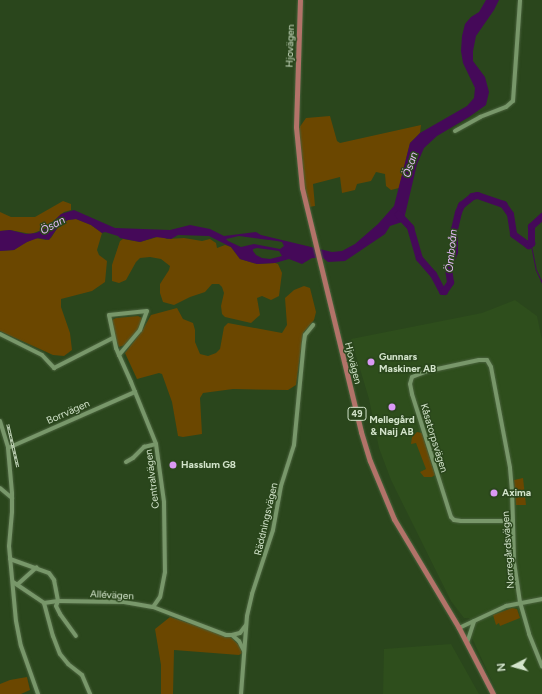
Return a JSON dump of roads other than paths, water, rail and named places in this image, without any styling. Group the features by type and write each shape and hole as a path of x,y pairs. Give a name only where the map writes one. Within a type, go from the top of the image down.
{"main road":[{"name":"Hjovägen","path":"300,0 296,127 302,188 361,432 381,491 406,542 459,628 493,694"}],"street":[{"path":"455,131 480,117 506,107 513,101 520,0"},
{"name":"Centralvägen","path":"119,355 140,330 147,311 109,315 113,338 119,355 156,444 164,502 165,572 160,597 153,607"},
{"name":"Räddningsvägen","path":"241,694 244,652 252,594 274,530 281,486 294,445 305,335 313,325"},
{"path":"0,334 42,355 54,368 113,338"},
{"name":"Norregårdsvägen","path":"487,360 491,367 504,434 511,484 514,562 520,602 529,634 542,666"},
{"name":"Kåsatorpsvägen","path":"487,360 428,371 412,377 410,384 451,517 454,520 461,521 513,521"},
{"name":"Borrvägen","path":"8,448 134,392"},
{"path":"0,421 8,448 12,498 12,518 9,546 10,559 16,583 16,621 21,646 38,694"},
{"path":"126,462 133,458 144,447 156,444"},
{"path":"0,488 12,498"},
{"path":"10,559 23,565 37,567 53,576 58,601 56,606 76,636"},
{"path":"16,583 37,567"},
{"path":"16,583 44,604 60,654 68,664 82,675 90,694"},
{"path":"459,628 506,606 520,602 542,599"},
{"name":"Allévägen","path":"44,604 58,601 124,602 153,607 226,635 232,635"},
{"path":"467,643 474,621"},
{"path":"232,635 240,633 247,625"},
{"path":"232,635 239,641 244,652"}],"water":[{"name":"Ösan","path":"486,0 499,0 476,36 473,51 473,61 485,77 489,92 486,105 437,136 424,148 417,164 402,222 390,226 385,234 345,261 328,262 323,258 312,258 302,264 289,259 275,263 257,264 240,259 231,247 209,236 178,235 171,239 156,237 140,242 120,238 105,232 102,233 91,225 76,219 68,220 60,224 49,240 38,238 27,242 14,250 0,251 0,231 10,230 26,234 36,233 47,228 61,214 74,210 115,228 170,230 190,225 210,229 224,236 256,232 261,235 332,252 342,251 355,244 378,224 394,206 410,143 420,133 467,106 474,98 475,88 463,63 461,51 462,36 465,24 471,17 479,12","holes":["239,236 282,242 284,246 280,249 254,244 241,247 226,239","257,248 279,251 282,256 270,259 262,258 256,255 253,251 253,249"]}],"waterway":[{"name":"Ömboån","path":"398,214 410,227 419,258 433,274 442,291 444,291 450,282 448,267 454,251 454,229 458,212 461,205 472,196 477,195 503,204 510,214 513,234 528,245 531,243 531,226 542,216"},
{"path":"531,245 536,270 542,283"}],"railway":[{"path":"8,424 18,467"}],"place":[{"name":"Gunnars Maskiner AB","path":"371,362"},
{"name":"Mellegård & Naij AB","path":"392,407"},
{"name":"Hasslum G8","path":"173,465"},
{"name":"Axima","path":"494,493"}]}
